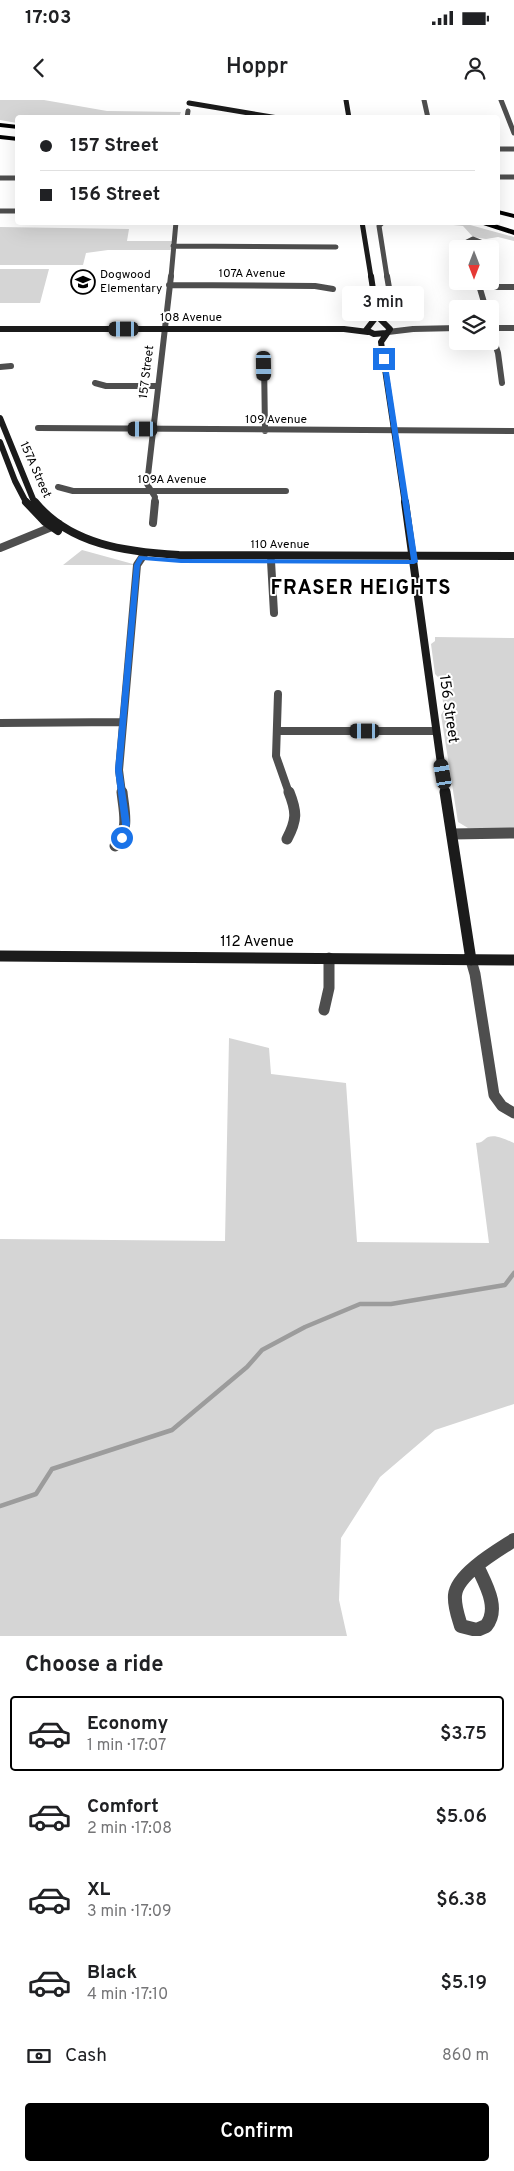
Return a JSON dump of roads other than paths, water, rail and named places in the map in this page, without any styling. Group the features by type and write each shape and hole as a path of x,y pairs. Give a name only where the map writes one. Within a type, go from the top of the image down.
{"highway":[{"path":"0,125 15,127"},
{"path":"0,129 15,132"},
{"path":"0,137 15,139"},
{"path":"500,212 514,216"},
{"path":"500,221 514,225"},
{"path":"488,225 514,233"}],"street":[{"path":"346,100 348,115"},
{"path":"424,100 427,115"},
{"path":"501,100 514,133"},
{"path":"187,115 189,102 259,115"},
{"path":"188,111 253,114"},
{"path":"500,149 514,149"},
{"path":"500,177 514,177"},
{"path":"0,178 15,178"},
{"path":"0,211 15,211"},
{"name":"157 Street","path":"153,523 155,497 149,491 147,484 162,344 167,329 169,285 176,225"},
{"path":"362,225 377,316 387,329"},
{"path":"380,225 392,305 398,311"},
{"path":"173,246 336,247"},
{"name":"107A Avenue","path":"169,285 314,286 334,289"},
{"path":"499,286 514,287"},
{"path":"370,329 377,316"},
{"path":"370,329 449,328"},
{"path":"499,328 514,328"},
{"name":"108 Avenue","path":"0,329 370,329"},
{"path":"370,329 387,329"},
{"path":"370,329 381,342 387,329"},
{"name":"156 Street","path":"381,342 414,559 436,731 470,960 475,974 494,1096 502,1106 514,1113"},
{"path":"497,350 502,383"},
{"path":"264,359 265,431"},
{"path":"0,367 11,366"},
{"path":"94,383 112,386 157,386"},
{"name":"157A Street","path":"0,418 35,503 56,526"},
{"name":"109 Avenue","path":"38,428 395,432 514,431"},
{"name":"157A Street","path":"0,442 27,506 56,526"},
{"name":"109A Avenue","path":"58,487 73,490 286,491"},
{"path":"0,548 56,526"},
{"name":"110 Avenue","path":"56,526 92,547 171,560 271,562 514,556"},
{"path":"115,846 122,838 126,824 118,770 137,565 143,555"},
{"name":"110 Avenue","path":"143,555 328,556 514,562"},
{"path":"274,614 271,589 271,562 276,559 317,559 328,556"},
{"path":"278,694 278,730 275,743 277,763 295,806 294,823 286,839"},
{"path":"0,723 122,722"},
{"path":"278,730 436,731"},
{"path":"452,834 514,833"},
{"name":"112 Avenue","path":"0,956 514,960"},
{"path":"324,1010 330,988 329,958"},
{"path":"478,1568 491,1555 514,1540"}],"waterway":[{"path":"0,1506 36,1494 52,1469 172,1430 247,1367 262,1350 305,1327 360,1304 391,1304 505,1285 514,1273"}],"place":[{"name":"Dogwood Elementary","path":"83,282"}],"district":[{"name":"FRASER HEIGHTS","path":"361,589"}]}
